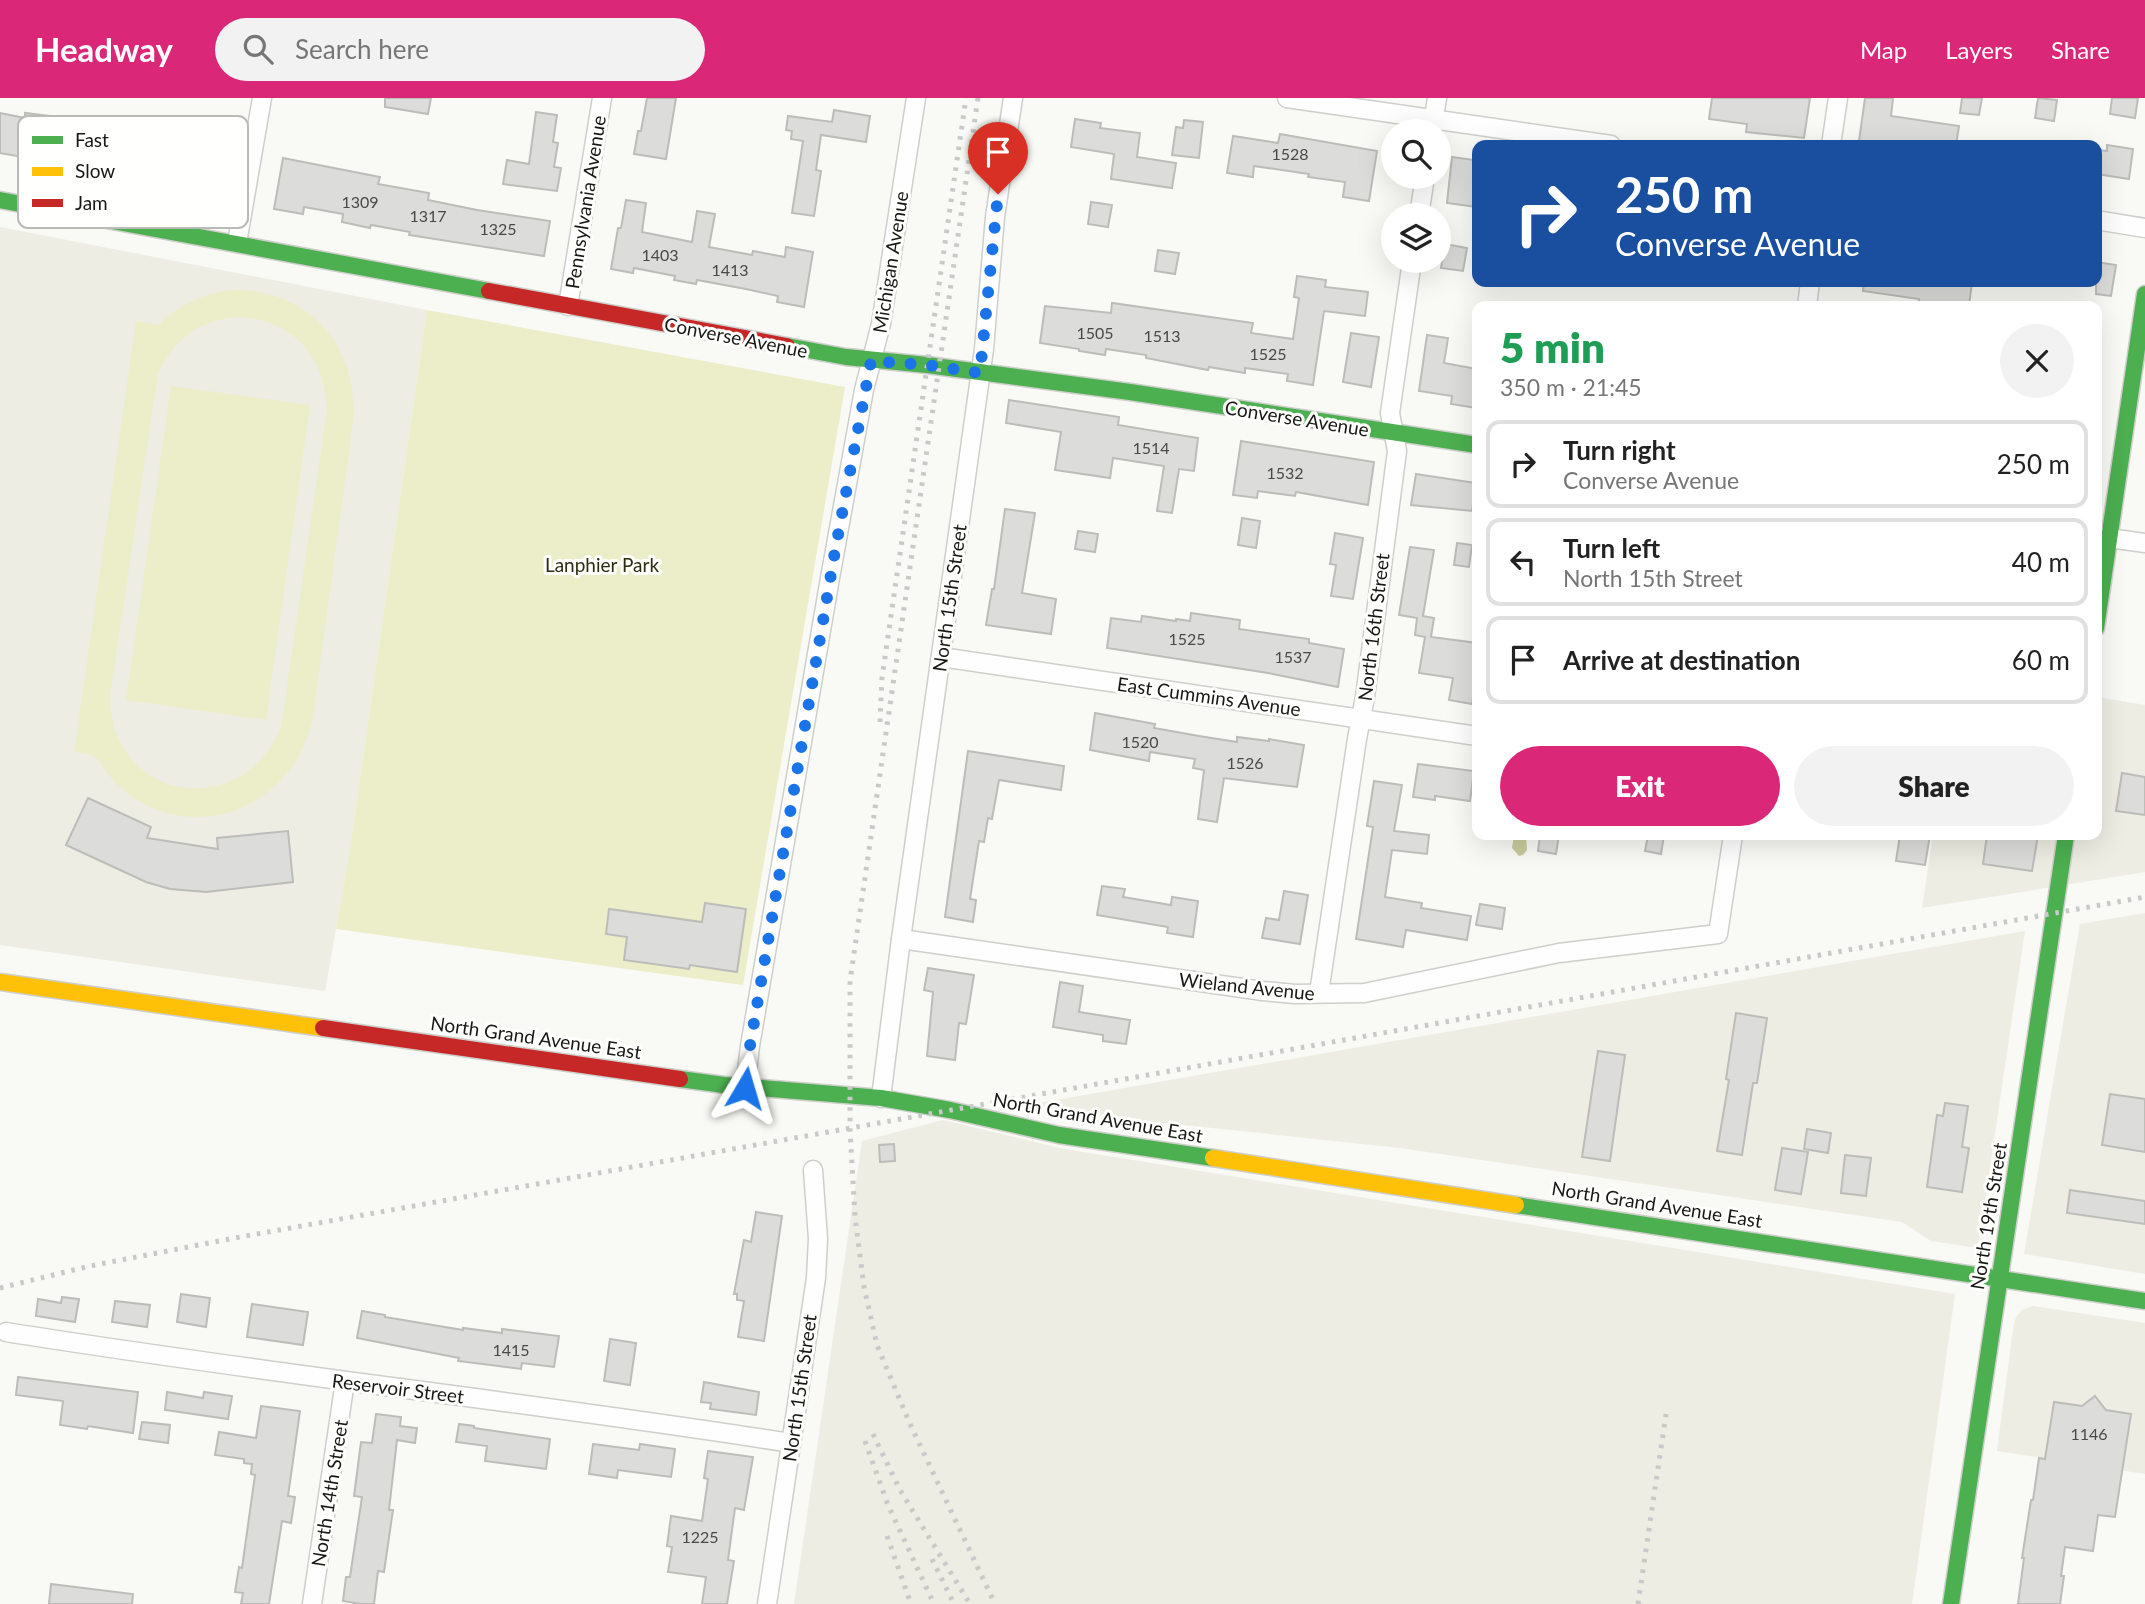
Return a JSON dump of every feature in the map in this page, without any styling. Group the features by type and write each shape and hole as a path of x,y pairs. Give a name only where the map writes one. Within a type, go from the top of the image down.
{"street":[{"path":"248,179 262,98"},
{"name":"Pennsylvania Avenue","path":"568,306 602,98"},
{"name":"Michigan Avenue","path":"745,1088 828,592 880,324 916,98"},
{"name":"North 15th Street","path":"881,1098 980,373 995,218 1013,98"},
{"path":"1287,98 1401,119"},
{"path":"1434,119 1437,98"},
{"path":"1832,140 1838,98"},
{"path":"1451,127 1566,140"},
{"name":"Converse Avenue","path":"0,200 18,203"},
{"path":"2102,221 2145,228"},
{"name":"Converse Avenue","path":"154,228 871,361 927,365 1130,392 1472,444"},
{"path":"237,243 240,228"},
{"name":"North 16th Street","path":"1319,993 1361,718 1397,451 1390,413 1410,273"},
{"path":"2145,294 2103,537 2145,542"},
{"name":"East Cummins Avenue","path":"941,657 1472,735"},
{"name":"Wieland Avenue","path":"901,939 1264,991 1364,993 1559,953 1718,934 1732,840"},
{"name":"North 19th Street","path":"1951,1604 2065,840"},
{"name":"North Grand Avenue East","path":"0,982 745,1088 881,1098 950,1110 1059,1135 2145,1301"},
{"name":"North 15th Street","path":"767,1604 816,1278 818,1239 813,1170"},
{"name":"Reservoir Street","path":"6,1332 202,1363 791,1443"},
{"name":"North 14th Street","path":"312,1604 345,1381"}],"shaded area":[{"path":"0,227 427,310 350,849 325,991 0,945"},
{"path":"2102,698 2145,705 2145,872 1922,908 1932,840 2102,840"},
{"path":"1513,840 1526,840 1527,850 1523,855 1519,856 1512,848"},
{"path":"2145,913 2145,1274 2024,1254 2080,924"},
{"path":"2025,931 1978,1248 1931,1241 1902,1222 1400,1148 1137,1120 1033,1104"},
{"path":"943,1120 1059,1148 1955,1294 1912,1604 794,1604 862,1141"},
{"path":"2033,1306 2145,1323 2145,1474 1997,1451 2013,1329 2016,1317 2022,1310"}],"green space":[{"path":"220,292 258,292 282,299 303,309 321,324 335,342 346,364 352,388 354,415 313,716 305,743 291,768 273,788 251,803 227,813 200,817 173,814 145,804 120,787 95,757 74,752 136,321 158,325 192,302","holes":["236,317 274,324 302,344 320,373 327,410 281,727 262,759 236,779 207,788 177,786 150,775 128,755 114,726 111,689 158,373 180,342 199,327"]},
{"name":"Lanphier Park","path":"427,310 845,387 743,985 336,929 350,849"},
{"path":"171,386 310,405 266,720 126,700"}],"building":[{"path":"385,98 431,98 428,114 385,107"},
{"path":"647,98 676,98 666,159 634,154"},
{"path":"1712,98 1810,98 1804,138 1746,132 1747,124 1709,119"},
{"path":"1865,98 1893,98 1891,116 1959,126 1957,140 1859,140"},
{"path":"1962,98 1982,98 1979,115 1960,113"},
{"path":"2038,98 2057,100 2054,121 2035,118"},
{"path":"2112,98 2138,98 2135,118 2110,114"},
{"path":"834,110 870,116 866,142 821,135 816,170 821,171 814,216 792,213 803,141 791,139 792,131 786,130 788,116 832,122"},
{"path":"536,112 557,115 553,142 558,143 554,167 561,168 557,191 503,184 507,160 529,164"},
{"path":"0,113 18,117 18,156 0,153"},
{"path":"25,113 50,116 25,116"},
{"path":"1075,119 1101,123 1100,128 1140,133 1137,157 1176,163 1172,188 1111,179 1114,154 1071,147"},
{"path":"1184,120 1203,122 1199,158 1172,155 1176,127 1183,128"},
{"path":"1280,134 1377,151 1369,201 1343,197 1345,182 1308,177 1309,174 1254,166 1253,177 1227,173 1233,136 1278,143"},
{"path":"2107,145 2133,149 2129,179 2102,175 2102,151 2107,151"},
{"path":"1452,157 1472,160 1472,206 1447,203 1449,189 1451,189"},
{"path":"283,158 380,177 378,184 429,193 428,200 550,221 544,256 409,235 410,232 371,225 370,228 342,222 343,214 304,207 303,214 274,209"},
{"path":"626,200 646,203 642,232 692,242 697,211 715,214 709,247 752,255 753,251 785,257 786,247 813,252 804,307 777,302 778,296 746,289 697,280 696,284 674,280 675,276 634,268 633,273 611,269"},
{"path":"1091,202 1112,205 1108,227 1088,224"},
{"path":"1451,245 1467,248 1463,271 1451,269"},
{"path":"1158,250 1179,253 1175,274 1155,271"},
{"path":"2102,263 2116,265 2111,296 2096,294 2096,287 2102,287"},
{"path":"1297,276 1326,280 1325,287 1368,292 1365,316 1324,311 1313,385 1287,381 1288,374 1245,368 1245,373 1209,367 1208,370 1146,358 1146,355 1106,349 1105,355 1040,343 1045,306 1111,313 1112,303 1253,323 1251,333 1293,339 1299,298 1294,297"},
{"path":"1863,287 1971,287 1970,301 1919,301 1863,291"},
{"path":"1351,333 1379,337 1371,387 1343,382"},
{"path":"1427,335 1448,338 1444,363 1472,368 1472,407 1451,404 1452,396 1419,391"},
{"path":"1009,400 1119,417 1118,425 1198,438 1194,471 1179,469 1172,513 1157,511 1164,466 1113,458 1110,478 1055,470 1061,432 1006,423"},
{"path":"1241,441 1374,462 1368,505 1296,492 1295,496 1258,491 1257,498 1233,495"},
{"path":"1416,474 1472,482 1472,511 1411,505"},
{"path":"1005,509 1035,513 1022,593 1056,599 1051,634 986,625"},
{"path":"1242,518 1260,521 1256,548 1238,545"},
{"path":"1078,531 1098,534 1095,552 1075,549"},
{"path":"1335,533 1363,538 1353,599 1331,596 1336,565 1330,564"},
{"path":"1457,543 1472,545 1469,567 1454,565"},
{"path":"1410,547 1434,550 1423,616 1434,618 1431,637 1472,642 1472,704 1449,700 1453,678 1419,673 1425,637 1415,635 1417,618 1399,615"},
{"path":"1191,613 1240,620 1239,629 1309,639 1309,643 1344,649 1338,687 1268,673 1107,648 1111,618 1141,622 1142,616 1190,621"},
{"path":"1095,713 1155,724 1154,728 1237,742 1237,737 1304,745 1297,787 1224,778 1217,822 1198,819 1204,770 1193,768 1195,759 1150,752 1149,761 1090,750"},
{"path":"968,751 1064,766 1061,790 999,780 992,819 988,818 984,842 979,841 970,899 976,900 973,922 945,917"},
{"path":"1418,764 1472,771 1470,801 1435,796 1435,800 1413,797"},
{"path":"2122,773 2145,777 2145,815 2116,811"},
{"path":"1374,781 1402,785 1394,831 1429,835 1427,854 1392,850 1385,897 1422,903 1421,908 1471,916 1467,940 1406,930 1403,947 1356,939 1373,827 1367,826"},
{"path":"88,798 151,827 147,838 218,849 217,838 288,831 293,882 206,892 170,889 146,882 66,845"},
{"path":"1539,840 1558,840 1556,854 1538,851"},
{"path":"1647,840 1663,840 1661,854 1645,851"},
{"path":"1899,840 1929,840 1925,865 1896,861"},
{"path":"1986,840 2037,840 2032,871 1983,864"},
{"path":"1102,886 1125,889 1123,897 1171,905 1172,897 1198,901 1193,937 1167,933 1168,927 1097,915"},
{"path":"1284,891 1308,895 1300,944 1262,938 1266,918 1279,920"},
{"path":"705,903 746,909 737,972 624,960 627,937 606,934 609,909 702,922"},
{"path":"1480,904 1505,908 1502,929 1476,925"},
{"path":"928,968 974,975 966,1024 959,1023 955,1060 927,1056 933,992 924,990"},
{"path":"1060,982 1083,986 1079,1012 1130,1020 1126,1044 1103,1041 1103,1035 1053,1027"},
{"path":"1736,1013 1767,1018 1757,1083 1753,1083 1742,1155 1717,1151 1729,1080 1726,1079"},
{"path":"1598,1051 1625,1055 1610,1161 1582,1157"},
{"path":"2110,1094 2145,1099 2145,1152 2102,1145"},
{"path":"1945,1103 1968,1106 1962,1147 1969,1148 1962,1192 1927,1187 1937,1115 1943,1116"},
{"path":"1807,1129 1831,1133 1828,1153 1804,1149"},
{"path":"894,1144 895,1161 880,1162 879,1145"},
{"path":"1782,1148 1808,1152 1801,1194 1775,1190"},
{"path":"1845,1155 1871,1158 1866,1196 1841,1193"},
{"path":"2070,1190 2145,1201 2145,1224 2067,1213"},
{"path":"756,1212 782,1216 764,1341 738,1337 744,1301 737,1300 737,1294 734,1294 744,1240 751,1242"},
{"path":"181,1294 210,1298 206,1327 177,1322"},
{"path":"62,1297 79,1299 75,1322 36,1316 38,1299 61,1303"},
{"path":"115,1301 150,1305 147,1327 112,1322"},
{"path":"252,1304 308,1312 303,1345 247,1337"},
{"path":"362,1311 463,1330 502,1333 502,1329 559,1336 554,1367 522,1363 521,1369 458,1361 459,1358 357,1338"},
{"path":"610,1339 636,1343 630,1385 604,1381"},
{"path":"18,1377 138,1392 133,1433 60,1425 63,1401 16,1395"},
{"path":"704,1382 759,1392 756,1415 710,1409 711,1403 701,1402"},
{"path":"167,1392 203,1398 204,1392 232,1396 228,1419 165,1410"},
{"path":"2095,1396 2106,1410 2131,1414 2115,1517 2098,1515 2093,1551 2065,1547 2060,1604 2018,1604 2031,1500 2039,1458 2045,1459 2054,1402 2082,1406"},
{"path":"261,1406 300,1411 288,1496 295,1497 291,1523 282,1521 269,1604 241,1604 243,1593 235,1592 239,1567 242,1568 255,1475 251,1474 252,1464 244,1463 244,1459 215,1455 219,1432 256,1438"},
{"path":"376,1414 401,1417 400,1426 417,1428 415,1443 397,1440 389,1510 393,1510 384,1572 378,1571 374,1604 361,1604 343,1601 346,1577 350,1577 362,1497 354,1496 361,1442 372,1443"},
{"path":"142,1422 170,1425 168,1443 139,1439"},
{"path":"459,1424 550,1439 546,1469 485,1461 487,1446 456,1442"},
{"path":"593,1444 639,1450 640,1444 675,1449 671,1477 618,1470 617,1478 589,1474"},
{"path":"708,1451 753,1457 744,1510 735,1508 728,1560 734,1561 727,1604 702,1604 706,1577 668,1572 672,1547 667,1546 671,1516 702,1521 708,1479 704,1478"},
{"path":"51,1584 133,1594 132,1604 49,1604"}],"railway":[{"path":"880,722 882,678 966,98"},
{"path":"978,98 850,981 850,1129 855,1217 864,1287 877,1345 910,1424 995,1604"},
{"path":"0,1288 90,1266 240,1237 2145,897"},
{"path":"1638,1604 1666,1414"},
{"path":"873,1434 900,1490 970,1604"},
{"path":"865,1441 888,1505 934,1604"},
{"path":"887,1536 911,1604"},
{"path":"932,1559 954,1604"}],"traffic: fast":[{"path":"0,200 18,203"},
{"path":"150,228 489,291"},
{"path":"2102,587 2145,294"},
{"path":"787,346 846,357 1130,392 1472,444"},
{"path":"1951,1604 2065,840"},
{"path":"680,1079 881,1098 950,1110 1059,1135 1213,1158"},
{"path":"1516,1205 2145,1301"}],"traffic: slow":[{"path":"0,982 323,1028"},
{"path":"1213,1158 1516,1205"}],"traffic: jam":[{"path":"489,291 787,346"},
{"path":"323,1028 680,1079"}],"route":[{"path":"745,1088 830,578 871,361 927,365 980,373 998,194"}]}
